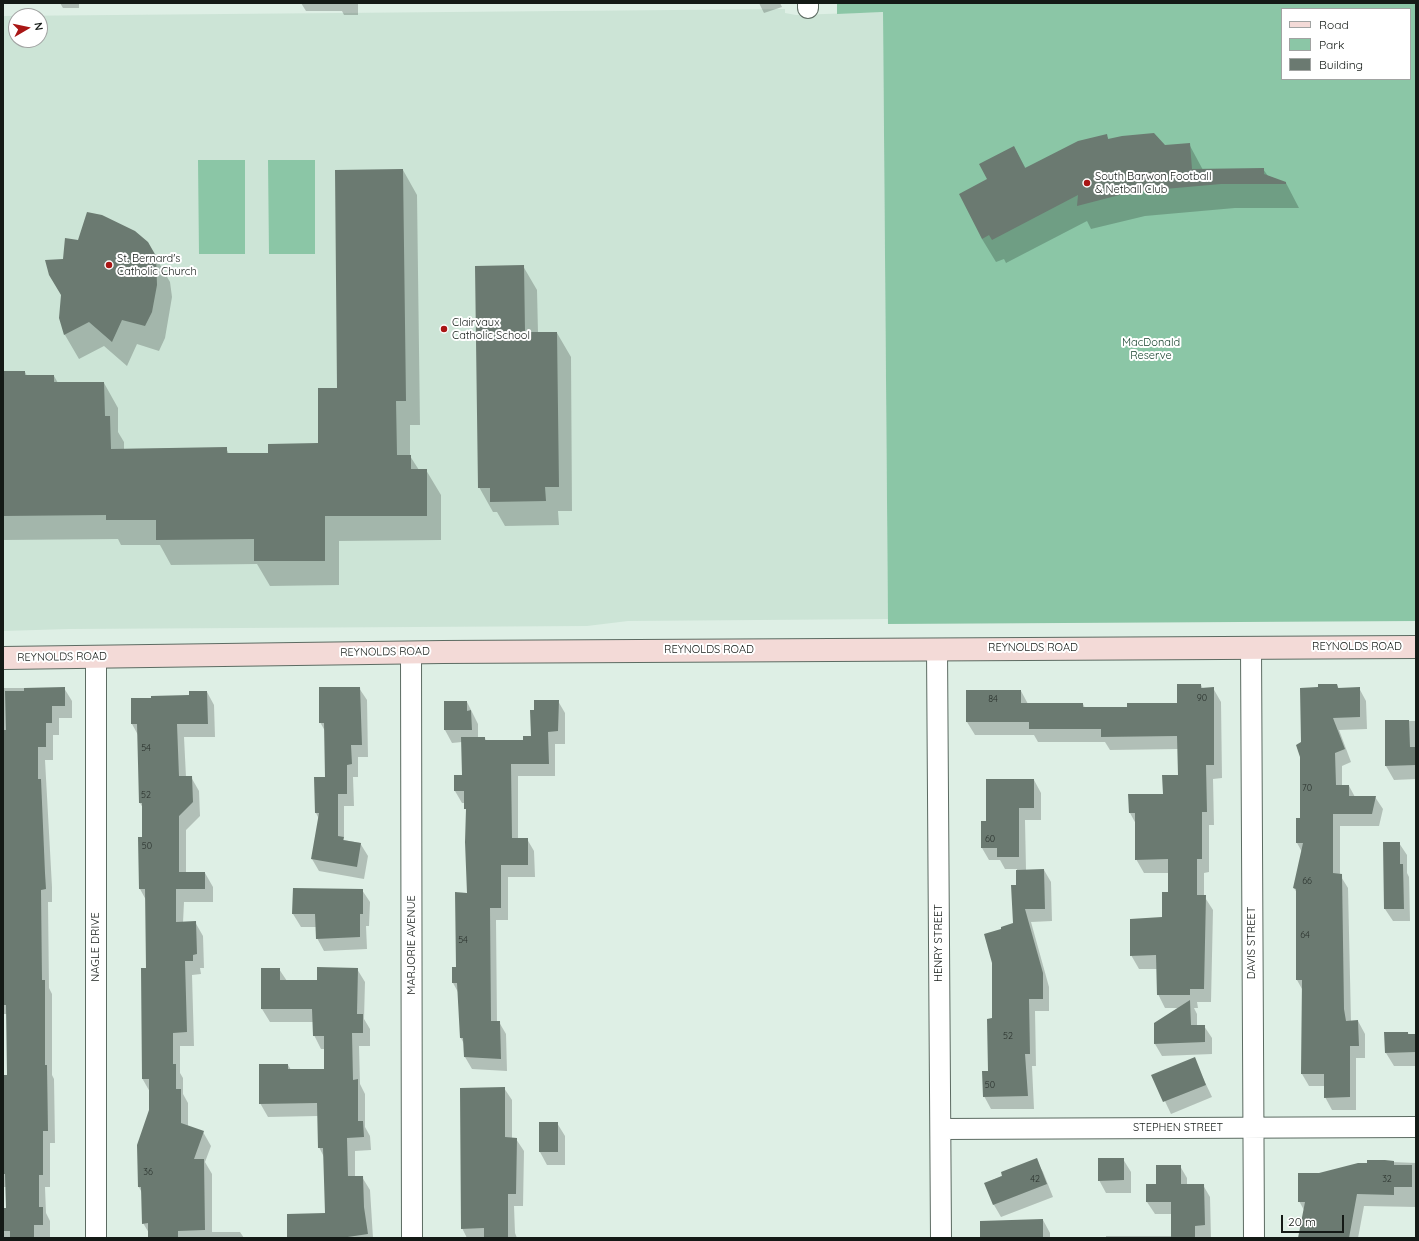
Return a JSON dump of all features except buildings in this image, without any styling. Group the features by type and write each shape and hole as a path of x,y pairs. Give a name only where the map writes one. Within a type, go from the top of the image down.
{"street":[{"name":"DAVIS STREET","path":"1251,647 1252,1128 1254,1238"},
{"name":"REYNOLDS ROAD","path":"3,658 411,652 1416,647"},
{"name":"HENRY STREET","path":"937,649 941,1238"},
{"name":"MARJORIE AVENUE","path":"411,652 412,1238"},
{"name":"NAGLE DRIVE","path":"96,656 96,1238"},
{"name":"STEPHEN STREET","path":"941,1128 1416,1128"}],"shaded area":[{"name":"Clairvaux Catholic School","path":"785,9 785,13 796,15 883,12 888,619 628,621 587,626 69,629 3,631 3,16 8,16 8,48 48,48 48,16"}],"green space":[{"name":"MacDonald Reserve","path":"837,3 1416,3 1416,621 888,624 883,12 837,14"},
{"path":"198,160 245,160 245,254 199,254"},
{"path":"268,160 315,160 315,254 269,254"}],"place":[{"name":"South Barwon Football & Netball Club","path":"1087,183"},
{"name":"St. Bernard's Catholic Church","path":"109,265"},
{"name":"Clairvaux Catholic School","path":"444,329"}]}
